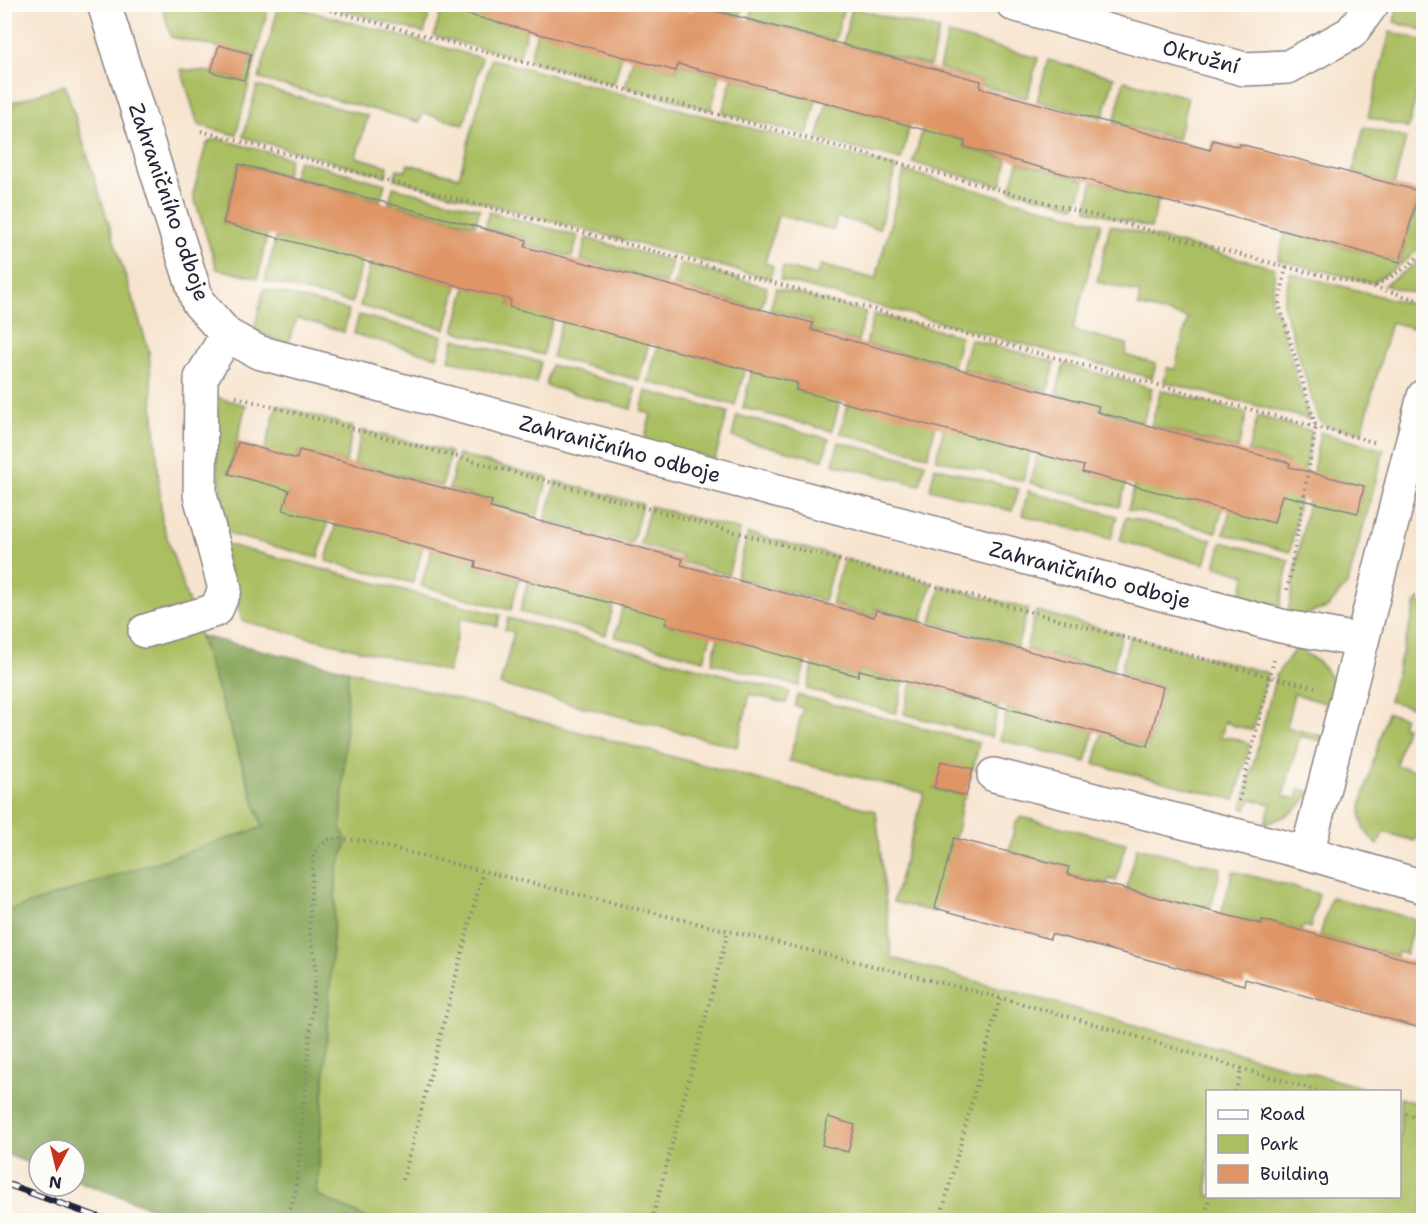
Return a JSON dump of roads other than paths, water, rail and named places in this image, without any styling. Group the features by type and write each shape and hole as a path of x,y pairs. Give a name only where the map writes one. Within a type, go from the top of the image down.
{"street":[{"name":"Zahraničního odboje","path":"104,4 198,302 227,335 258,352 1281,626 1362,641"},
{"name":"Okružní","path":"1013,4 1244,69 1288,67 1351,33 1372,4"},
{"path":"145,632 216,610 225,589 200,495 201,378 227,335"},
{"path":"1306,853 1424,396"},
{"path":"994,775 1306,853 1424,887"}],"railway":[{"path":"4,1183 106,1220"}]}
